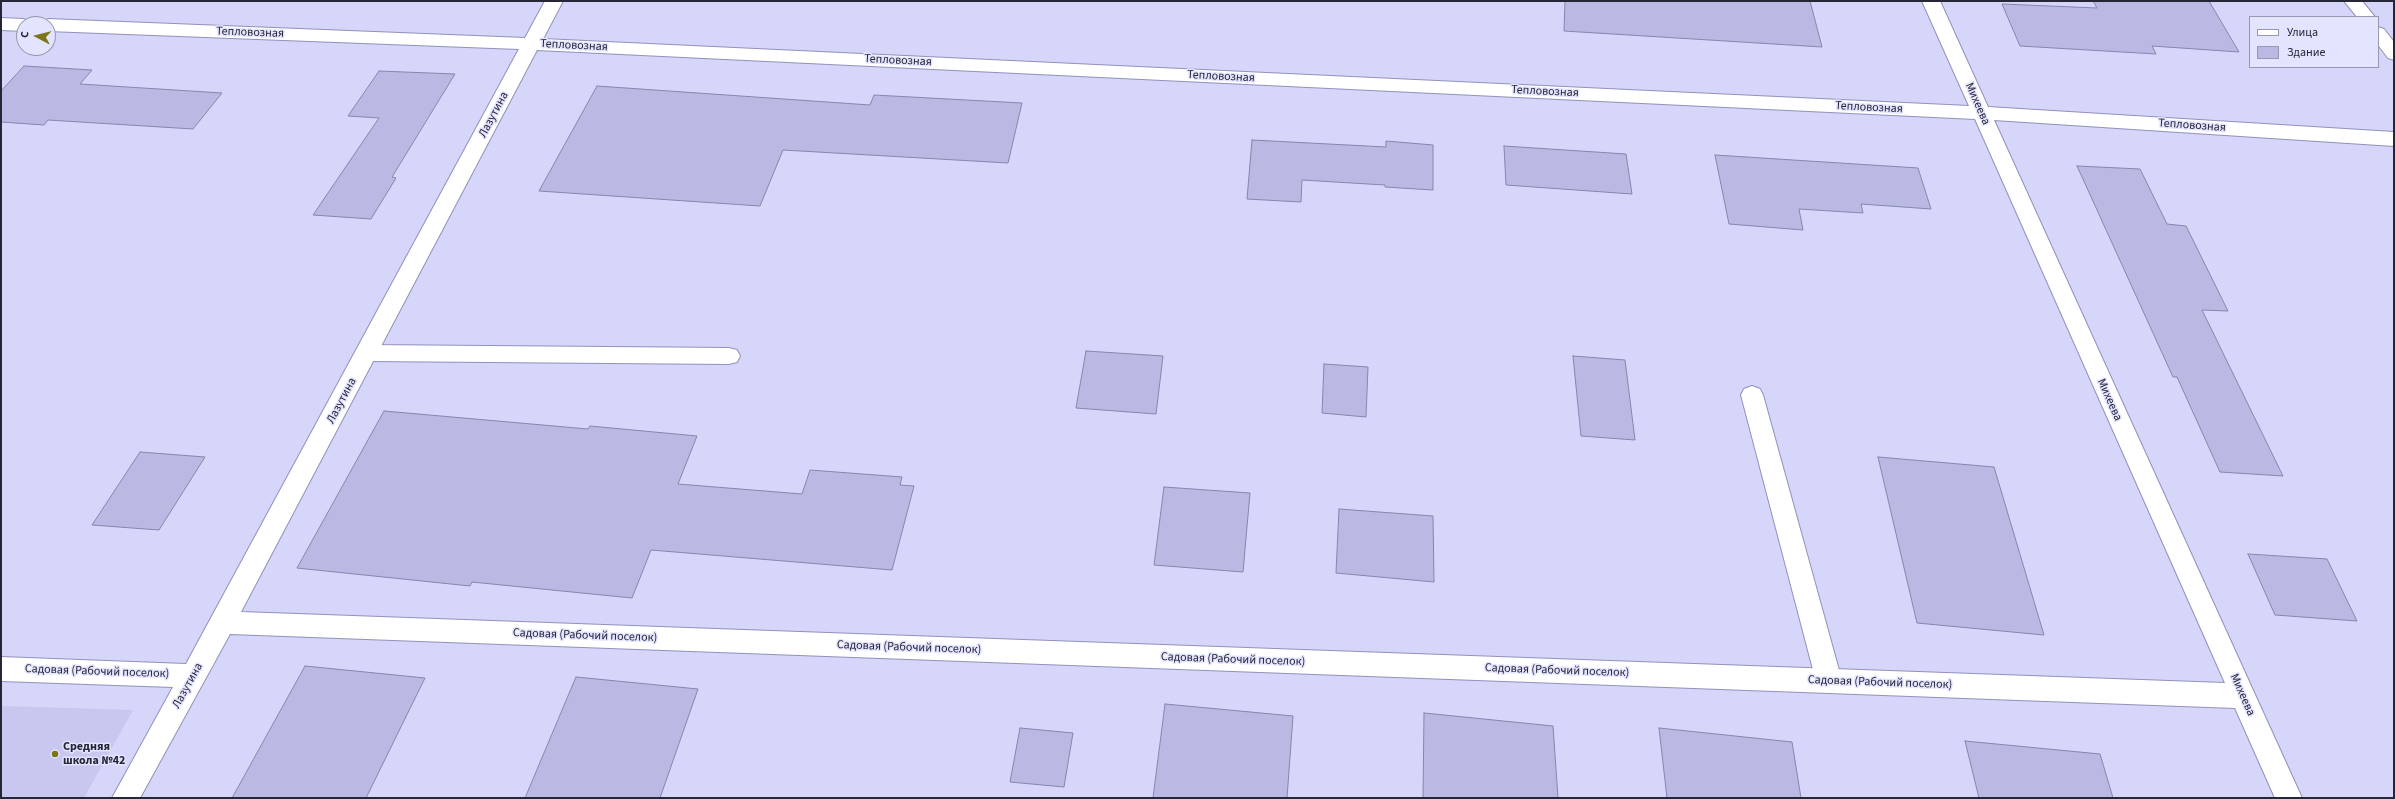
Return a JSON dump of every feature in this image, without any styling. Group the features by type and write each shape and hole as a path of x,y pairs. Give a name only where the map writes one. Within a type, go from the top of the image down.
{"street":[{"name":"Лазутина","path":"125,798 223,623 554,1"},
{"name":"Михеева","path":"1931,1 2289,798"},
{"path":"2353,1 2365,16"},
{"path":"1,24 16,24"},
{"name":"Тепловозная","path":"56,25 532,44 1981,113 2394,139"},
{"path":"2379,34 2394,54"},
{"path":"368,352 729,356"},
{"path":"1752,395 1829,681"},
{"name":"Садовая (Рабочий поселок)","path":"223,623 2242,696"},
{"name":"Садовая (Рабочий поселок)","path":"1,669 194,676"}],"shaded area":[{"name":"Средняя школа №42","path":"1,706 133,710 84,798 1,798"}],"building":[{"path":"1565,1 1810,1 1822,47 1564,31"},
{"path":"2093,1 2209,1 2239,52 2152,46 2156,54 2020,46 2002,4 2097,8"},
{"path":"24,66 92,70 80,84 222,93 193,129 48,120 44,125 1,122 1,91"},
{"path":"379,71 455,74 392,177 396,178 371,219 313,215 379,118 348,116"},
{"path":"597,86 870,105 874,95 1022,103 1008,163 783,150 760,206 539,191"},
{"path":"1252,140 1386,147 1386,141 1433,145 1433,190 1385,187 1385,185 1302,180 1301,202 1247,199"},
{"path":"1504,146 1626,154 1632,194 1506,185"},
{"path":"1715,155 1918,168 1931,209 1861,204 1863,213 1799,209 1803,230 1729,224"},
{"path":"2077,166 2140,169 2167,224 2186,226 2228,311 2202,310 2283,476 2220,472 2177,377 2173,377"},
{"path":"1086,351 1163,356 1156,414 1076,408"},
{"path":"1573,356 1625,360 1635,440 1581,436"},
{"path":"1324,364 1368,367 1366,417 1322,413"},
{"path":"384,411 588,429 590,426 697,436 678,484 802,494 810,470 902,477 900,485 914,486 892,570 651,550 632,598 472,582 470,586 297,568"},
{"path":"140,452 205,457 159,530 92,525"},
{"path":"1878,457 1994,467 2044,635 1917,623"},
{"path":"1164,487 1250,493 1243,572 1154,565"},
{"path":"1339,509 1433,516 1434,582 1336,573"},
{"path":"2248,554 2327,559 2357,621 2275,615"},
{"path":"305,666 425,678 366,798 232,798"},
{"path":"576,677 698,689 660,798 525,798"},
{"path":"1165,704 1293,716 1287,798 1153,798"},
{"path":"1424,713 1553,726 1558,798 1423,798"},
{"path":"1020,728 1073,733 1064,787 1010,782"},
{"path":"1659,728 1792,742 1801,798 1667,798"},
{"path":"1965,741 2100,754 2113,798 1979,798"}],"place":[{"name":"Средняя школа №42","path":"55,754"}]}
